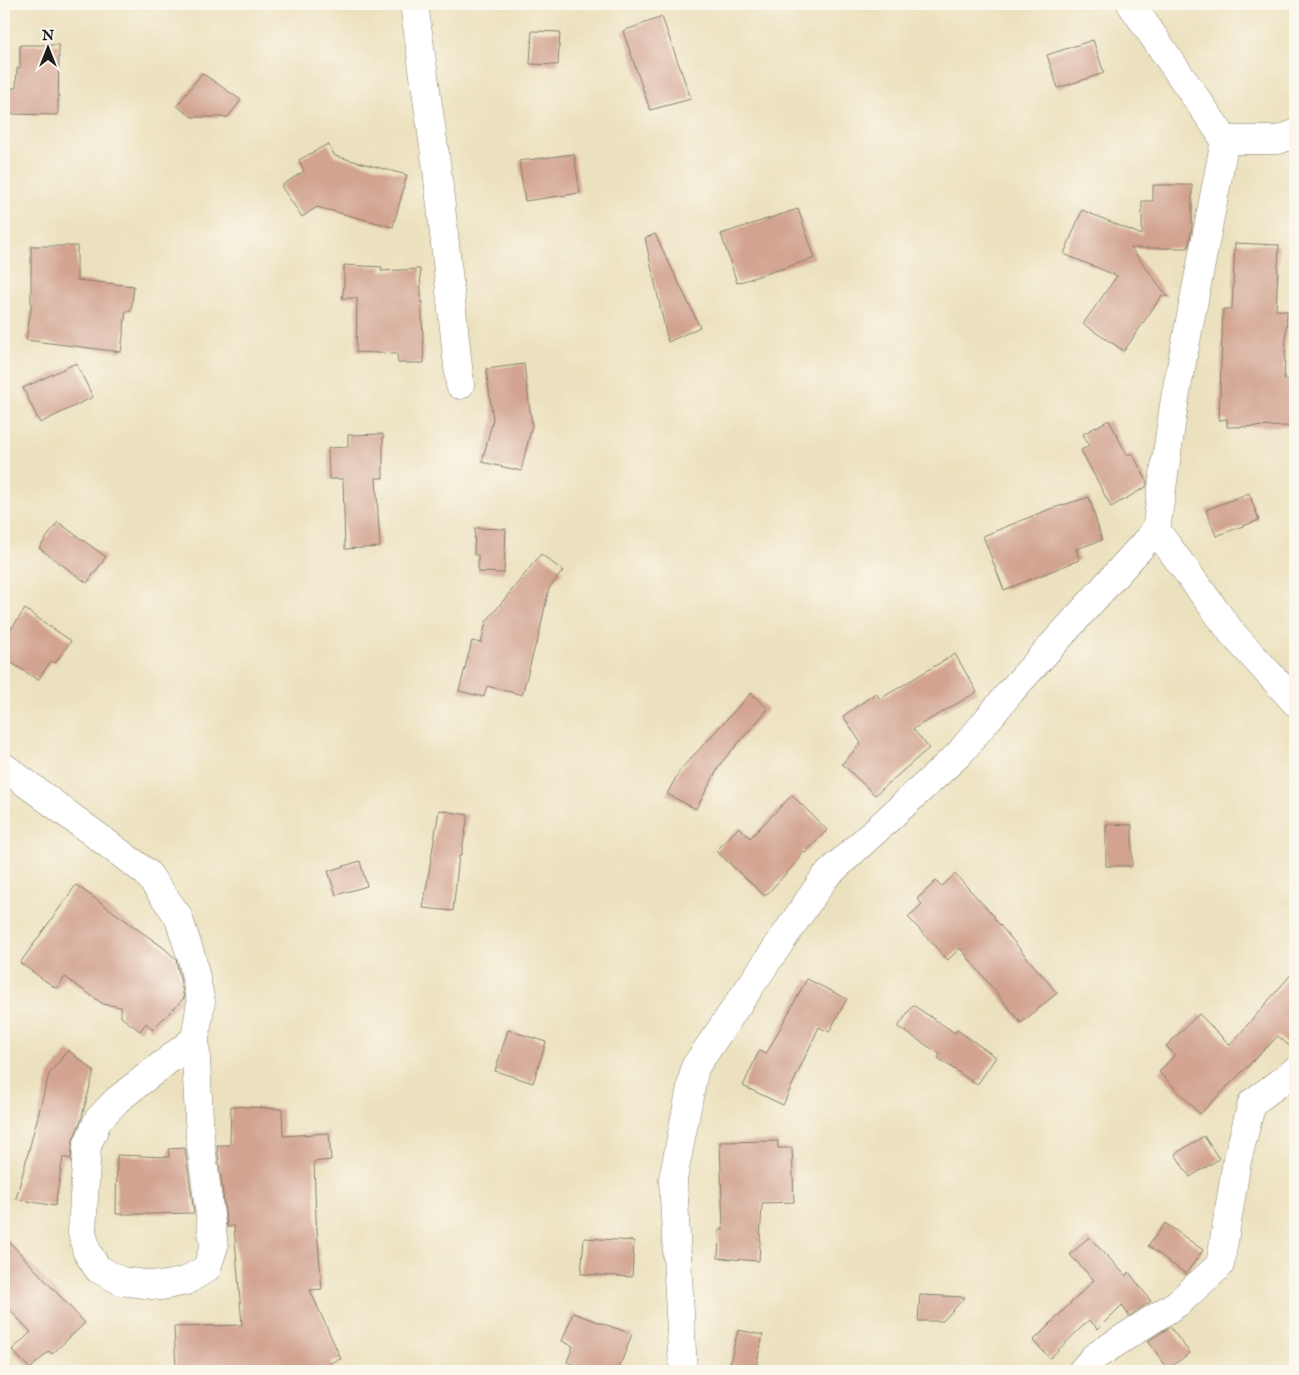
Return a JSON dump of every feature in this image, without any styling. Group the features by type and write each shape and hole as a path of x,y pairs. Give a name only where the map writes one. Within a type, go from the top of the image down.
{"street":[{"path":"414,4 437,169 460,385"},
{"path":"683,1371 673,1179 695,1067 825,877 958,754 1011,691 1156,530 1175,398 1225,140 1131,4"},
{"path":"1225,140 1278,140 1295,134"},
{"path":"1156,530 1232,633 1295,702"},
{"path":"4,767 146,873 178,916 192,959 201,1002 195,1040 200,1138 214,1246 207,1268 186,1281 161,1286 120,1281 98,1269 87,1252 82,1232 87,1146 98,1120 117,1100 195,1040"},
{"path":"1082,1371 1094,1357 1178,1303 1220,1265 1237,1161 1252,1103 1295,1071"}],"building":[{"path":"662,17 691,99 650,110 623,31"},
{"path":"532,31 560,32 558,65 530,64"},
{"path":"1093,40 1104,73 1058,88 1047,55"},
{"path":"20,45 59,45 58,115 10,114 10,88 16,88 17,68 20,68"},
{"path":"202,73 241,100 228,117 192,117 177,106"},
{"path":"328,144 335,156 407,175 393,227 317,207 302,217 281,186 304,171 299,160"},
{"path":"574,154 580,193 525,201 519,161"},
{"path":"1153,185 1192,185 1192,227 1188,248 1131,248 1168,297 1162,295 1124,351 1083,324 1117,276 1064,254 1082,210 1142,235 1142,201 1153,201"},
{"path":"798,209 815,258 737,283 721,234"},
{"path":"655,234 700,327 668,342 645,238"},
{"path":"1235,243 1279,245 1276,310 1287,311 1284,380 1295,380 1295,426 1227,427 1227,419 1219,420 1223,309 1232,309"},
{"path":"31,246 77,246 77,280 134,286 131,311 126,311 121,352 26,340 31,309"},
{"path":"344,265 382,267 381,271 420,269 424,363 398,363 397,354 356,352 357,298 342,298"},
{"path":"76,363 93,397 40,423 23,388"},
{"path":"524,364 532,425 521,471 482,462 493,419 486,369"},
{"path":"1109,420 1127,455 1132,453 1147,481 1146,487 1111,507 1081,450 1089,446 1083,434"},
{"path":"383,434 383,478 376,478 380,547 345,549 343,479 329,479 328,448 348,447 348,435"},
{"path":"1249,493 1259,520 1216,536 1206,510"},
{"path":"1089,497 1102,540 1076,549 1079,560 1004,590 983,536 1050,509"},
{"path":"58,522 106,557 87,583 39,548"},
{"path":"475,528 506,529 504,573 478,572 478,555 474,555"},
{"path":"541,554 563,571 549,588 537,644 522,695 487,686 484,697 459,691 472,641 481,643 486,622"},
{"path":"25,609 71,641 55,663 51,661 38,680 4,658 4,639"},
{"path":"955,654 977,692 913,729 929,748 875,795 842,764 861,743 843,716 876,693 880,699"},
{"path":"751,693 768,709 721,763 696,809 667,794 680,770"},
{"path":"792,795 827,830 805,853 802,851 797,862 765,896 716,851 739,827 750,838"},
{"path":"439,810 468,815 461,856 459,856 453,911 423,908"},
{"path":"1106,824 1132,825 1132,866 1106,866"},
{"path":"360,861 367,886 336,895 328,871"},
{"path":"955,874 995,917 1057,993 1021,1023 960,948 948,960 908,917 922,904 917,899 936,881 941,887"},
{"path":"76,885 164,948 176,959 184,998 152,1030 146,1023 140,1031 121,1017 121,1007 103,1004 65,977 57,989 20,963"},
{"path":"1295,970 1295,1051 1278,1036 1200,1114 1159,1072 1175,1055 1166,1046 1199,1014 1230,1045"},
{"path":"807,979 847,999 829,1032 819,1027 783,1105 743,1086 759,1051 766,1054"},
{"path":"913,1005 955,1033 957,1030 996,1057 977,1085 938,1058 940,1054 898,1027"},
{"path":"508,1030 546,1042 533,1083 495,1071"},
{"path":"68,1050 94,1071 81,1120 73,1140 71,1159 63,1157 55,1206 16,1199 49,1074"},
{"path":"231,1106 282,1109 283,1136 329,1133 331,1160 314,1162 316,1218 322,1289 310,1290 341,1359 330,1363 334,1371 176,1371 174,1327 242,1325 234,1226 227,1227 217,1145 230,1145"},
{"path":"1204,1136 1219,1159 1190,1177 1175,1154"},
{"path":"778,1141 778,1148 792,1148 794,1202 762,1203 759,1261 718,1258 719,1230 723,1230 720,1142"},
{"path":"185,1148 194,1213 116,1214 117,1155 169,1157 168,1149"},
{"path":"1165,1223 1203,1250 1186,1274 1148,1246"},
{"path":"4,1236 85,1323 52,1354 49,1351 30,1369 12,1350 31,1332 4,1304"},
{"path":"1089,1237 1126,1276 1129,1272 1151,1301 1129,1316 1122,1305 1098,1329 1089,1320 1050,1358 1033,1341 1094,1280 1070,1255"},
{"path":"584,1238 634,1241 632,1277 581,1274"},
{"path":"920,1295 965,1297 943,1321 918,1321"},
{"path":"573,1313 632,1334 618,1371 593,1371 567,1362 573,1346 562,1341"},
{"path":"1170,1327 1190,1353 1168,1369 1148,1341"},
{"path":"738,1330 763,1335 755,1371 728,1371"}]}
